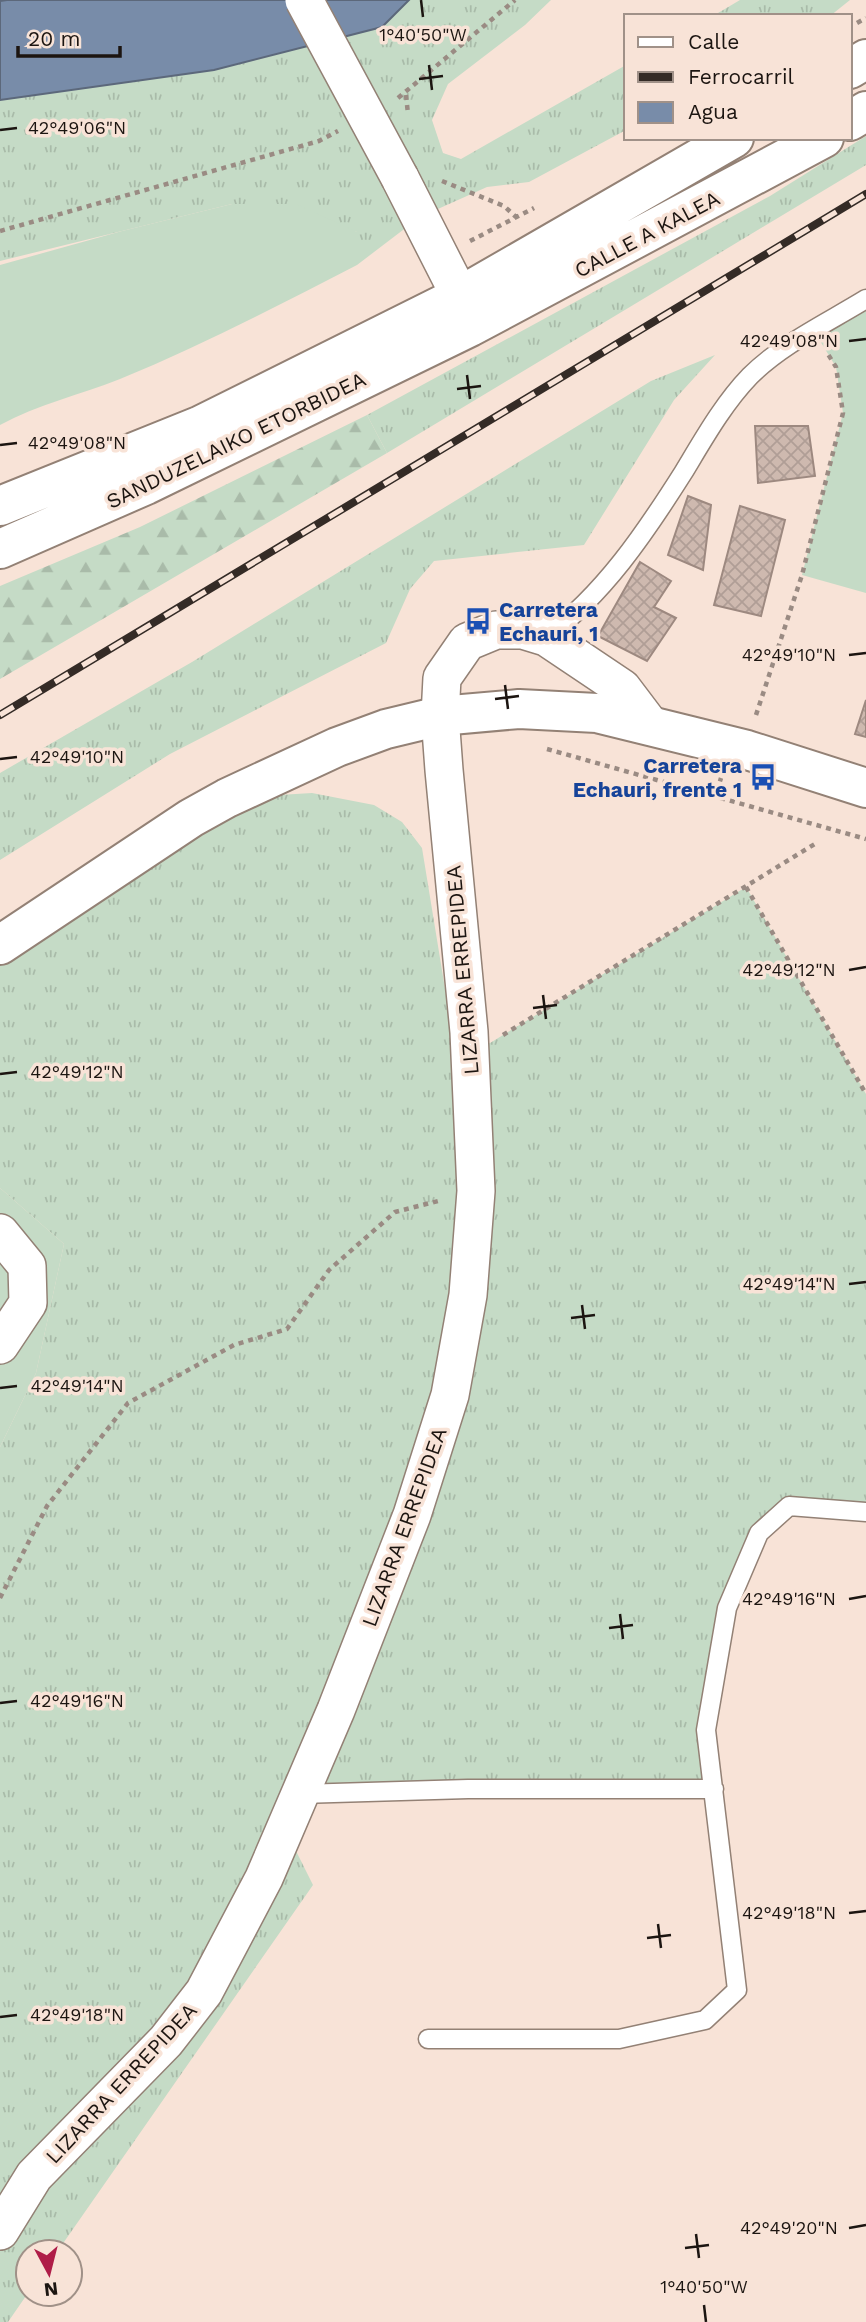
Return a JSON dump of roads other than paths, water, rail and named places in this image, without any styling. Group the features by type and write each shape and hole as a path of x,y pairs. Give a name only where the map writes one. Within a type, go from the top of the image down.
{"main road":[{"name":"CALLE A KALEA","path":"465,312 731,140"},
{"name":"CALLE A KALEA","path":"465,312 820,140"},
{"name":"SANDUZELAIKO ETORBIDEA","path":"0,506 199,426 465,312"},
{"name":"SANDUZELAIKO ETORBIDEA","path":"0,549 146,485 465,312"},
{"path":"0,945 191,818 227,798 337,747 386,729 440,716 519,709 597,713 747,750 866,788"}],"street":[{"path":"304,0 418,178 465,312"},
{"name":"LIZARRA ERREPIDEA","path":"0,2231 34,2176 166,2041 204,1992 264,1878 300,1794 412,1515 450,1395 468,1295 477,1191 469,1032 440,716 442,678 467,642 496,630 523,630 546,637 622,688 650,725"},
{"path":"0,1233 27,1266 28,1291 28,1303 0,1345"}],"lane":[{"path":"546,637 562,626 624,561 711,427 750,376 789,346 866,299"},
{"path":"428,2039 619,2039 705,2020 737,1990 706,1730 727,1608 759,1533 789,1506 866,1512"},
{"path":"300,1794 468,1789 714,1789"}],"water":[{"path":"409,0 382,27 214,70 0,100 0,1"}],"railway":[{"path":"0,715 866,194"}],"place":[{"name":"Carretera Echauri, 1","path":"478,621"},
{"name":"Carretera Echauri, frente 1","path":"763,777"}]}
